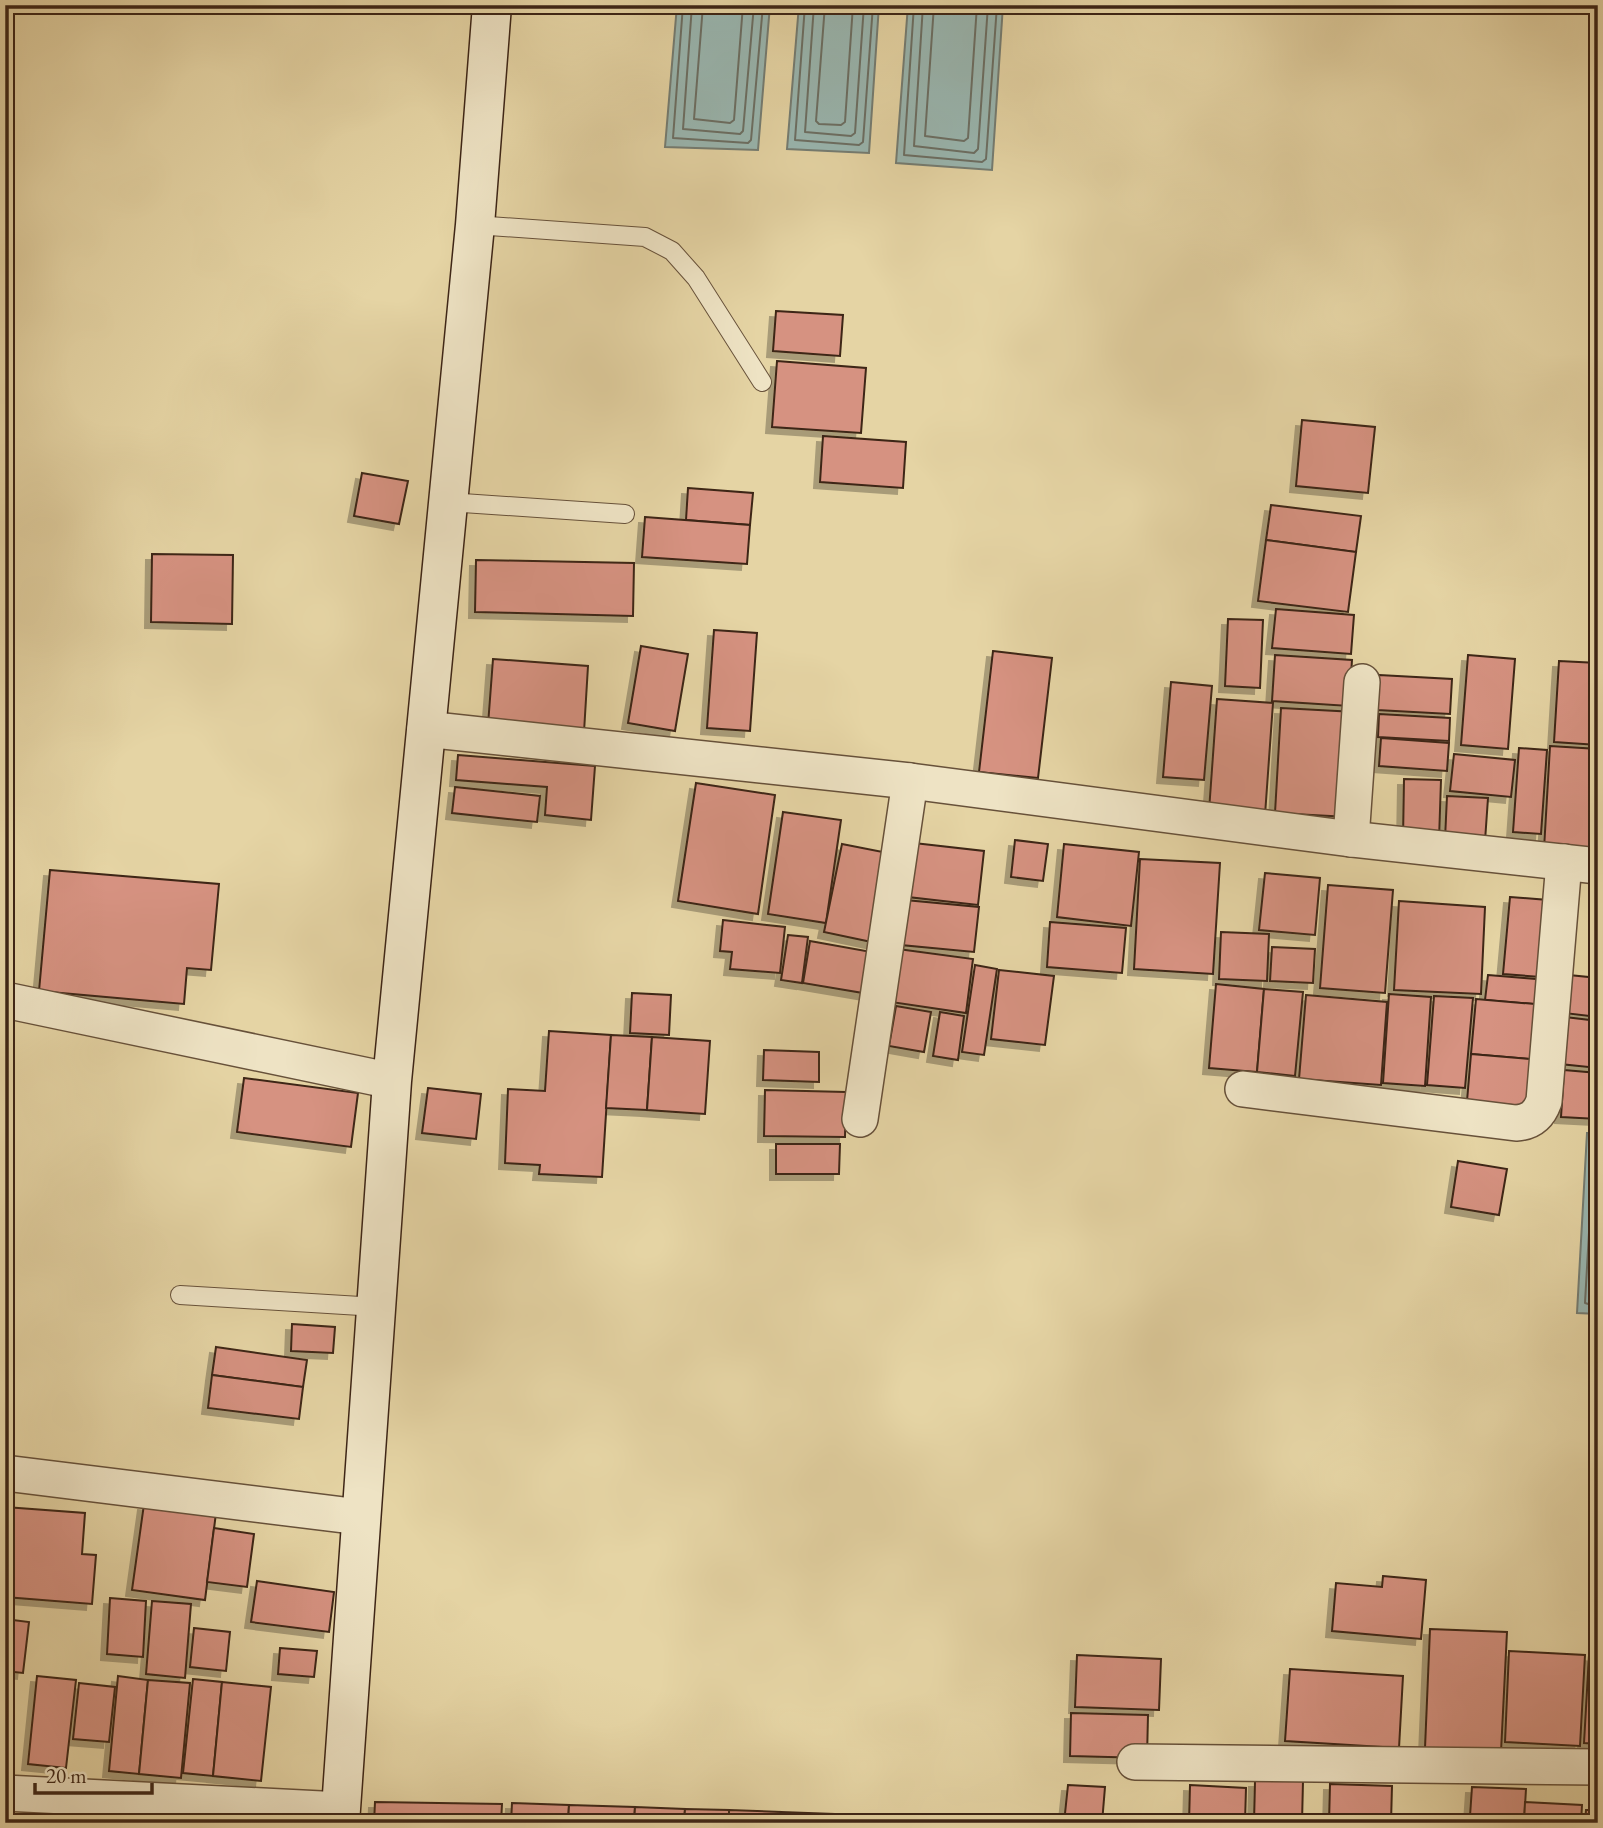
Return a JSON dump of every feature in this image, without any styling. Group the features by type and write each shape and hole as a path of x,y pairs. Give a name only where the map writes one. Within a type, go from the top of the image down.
{"street":[{"path":"5,1793 340,1816 392,1081 475,225 492,5"},
{"path":"1350,839 1362,682"},
{"path":"425,729 910,781 1350,839 1598,866"},
{"path":"860,1119 910,781"},
{"path":"1243,1088 1516,1123 1531,1119 1540,1111 1544,1101 1564,862"},
{"path":"5,1000 392,1081"},
{"path":"5,1473 360,1517"},
{"path":"1135,1762 1598,1767"}],"lane":[{"path":"475,225 645,237 672,251 696,278 762,382"},
{"path":"448,502 625,514"},
{"path":"180,1295 377,1307"}],"water":[{"path":"677,5 770,5 758,150 665,147"},
{"path":"799,5 879,5 869,153 787,149"},
{"path":"908,5 1003,5 992,170 896,163"},
{"path":"1587,1133 1598,1133 1598,1314 1577,1313"}],"building":[{"path":"776,311 843,315 840,356 773,351"},
{"path":"777,361 866,368 861,433 772,427"},
{"path":"1302,420 1375,427 1368,493 1296,486"},
{"path":"823,436 906,442 903,488 820,482"},
{"path":"362,473 408,481 399,524 354,516"},
{"path":"688,488 753,493 750,525 686,520"},
{"path":"1271,505 1361,516 1356,552 1266,540"},
{"path":"645,517 750,525 747,564 642,557"},
{"path":"1266,540 1356,552 1348,612 1258,601"},
{"path":"152,554 233,555 232,624 151,622"},
{"path":"476,560 634,563 633,616 475,612"},
{"path":"1276,609 1354,615 1351,654 1272,648"},
{"path":"1228,619 1263,620 1260,688 1225,686"},
{"path":"714,630 757,633 750,731 707,728"},
{"path":"641,646 688,654 675,731 628,723"},
{"path":"993,651 1052,658 1038,778 979,772"},
{"path":"1275,655 1352,660 1349,706 1272,701"},
{"path":"1468,655 1515,659 1508,749 1461,745"},
{"path":"493,659 588,666 584,732 488,725"},
{"path":"1559,661 1598,663 1598,745 1554,742"},
{"path":"1379,675 1452,679 1450,714 1377,710"},
{"path":"1171,682 1212,686 1204,780 1163,777"},
{"path":"1217,699 1273,703 1265,815 1209,811"},
{"path":"1281,708 1355,712 1349,817 1275,813"},
{"path":"1379,714 1450,718 1449,741 1378,737"},
{"path":"1381,738 1449,743 1447,771 1379,766"},
{"path":"1550,746 1598,749 1594,853 1544,849"},
{"path":"1519,748 1547,750 1541,834 1513,832"},
{"path":"1454,754 1515,760 1511,797 1450,791"},
{"path":"458,755 595,766 591,820 545,815 547,787 456,780"},
{"path":"1404,779 1441,780 1439,840 1403,839"},
{"path":"696,783 775,795 758,914 678,901"},
{"path":"455,787 540,796 537,822 452,813"},
{"path":"1447,796 1488,798 1485,841 1445,839"},
{"path":"783,812 841,820 826,923 768,914"},
{"path":"1015,840 1048,844 1043,881 1011,877"},
{"path":"914,843 984,851 978,905 908,897"},
{"path":"842,844 898,855 881,944 824,932"},
{"path":"1064,844 1139,852 1131,926 1057,917"},
{"path":"1140,859 1220,863 1213,974 1134,969"},
{"path":"50,870 219,884 211,970 187,968 184,1004 39,991"},
{"path":"1265,873 1320,878 1315,935 1259,930"},
{"path":"1328,885 1393,890 1385,993 1320,988"},
{"path":"1510,897 1548,900 1541,977 1503,974"},
{"path":"905,900 979,907 974,952 901,945"},
{"path":"1399,901 1485,907 1481,994 1394,990"},
{"path":"723,920 785,927 780,973 730,969 732,952 720,951"},
{"path":"1050,922 1126,928 1122,973 1047,967"},
{"path":"1221,932 1269,934 1267,981 1219,979"},
{"path":"788,935 808,937 802,983 781,980"},
{"path":"810,941 877,953 869,994 803,983"},
{"path":"1272,947 1315,949 1313,983 1270,981"},
{"path":"898,949 973,959 966,1013 891,1002"},
{"path":"975,965 997,969 984,1055 962,1052"},
{"path":"999,970 1054,976 1045,1045 991,1039"},
{"path":"1488,975 1548,980 1546,1005 1485,1000"},
{"path":"1569,975 1598,978 1598,1017 1564,1013"},
{"path":"1216,984 1264,989 1257,1072 1209,1068"},
{"path":"1264,989 1303,992 1295,1076 1257,1072"},
{"path":"632,993 671,995 669,1035 630,1033"},
{"path":"1389,994 1431,997 1425,1086 1383,1083"},
{"path":"1306,995 1387,1002 1381,1085 1299,1079"},
{"path":"1434,996 1473,998 1465,1088 1427,1085"},
{"path":"1476,999 1546,1005 1541,1060 1471,1054"},
{"path":"896,1006 931,1012 924,1052 889,1046"},
{"path":"940,1012 964,1016 958,1060 933,1056"},
{"path":"1565,1017 1598,1021 1598,1068 1560,1064"},
{"path":"549,1031 611,1035 602,1177 539,1174 540,1165 505,1163 508,1089 545,1091"},
{"path":"611,1035 652,1037 647,1110 606,1108"},
{"path":"652,1037 710,1041 705,1114 647,1110"},
{"path":"764,1050 819,1052 819,1082 763,1080"},
{"path":"1471,1054 1541,1060 1537,1107 1467,1101"},
{"path":"1564,1070 1598,1073 1598,1119 1561,1117"},
{"path":"244,1078 358,1093 351,1147 237,1132"},
{"path":"428,1088 481,1094 476,1139 422,1133"},
{"path":"765,1090 846,1092 845,1137 764,1136"},
{"path":"776,1144 840,1144 839,1174 776,1174"},
{"path":"1458,1161 1507,1169 1499,1215 1451,1207"},
{"path":"292,1324 335,1327 333,1353 291,1351"},
{"path":"216,1347 307,1360 303,1387 212,1375"},
{"path":"212,1375 303,1387 299,1419 208,1408"},
{"path":"144,1504 216,1513 205,1600 132,1590"},
{"path":"5,1507 85,1513 82,1554 96,1555 92,1604 5,1597"},
{"path":"214,1528 254,1534 247,1587 207,1582"},
{"path":"1383,1576 1426,1580 1421,1639 1332,1631 1336,1583 1382,1587"},
{"path":"257,1581 334,1592 329,1632 251,1622"},
{"path":"110,1598 146,1601 143,1657 107,1654"},
{"path":"152,1601 191,1604 185,1678 146,1674"},
{"path":"5,1619 29,1622 23,1673 5,1671"},
{"path":"194,1628 230,1632 226,1671 190,1667"},
{"path":"1430,1629 1507,1632 1501,1752 1425,1748"},
{"path":"280,1648 317,1651 314,1677 278,1674"},
{"path":"1509,1651 1585,1655 1580,1746 1505,1742"},
{"path":"1077,1655 1161,1659 1159,1710 1075,1707"},
{"path":"1589,1655 1598,1656 1598,1744 1584,1743"},
{"path":"1290,1669 1403,1676 1399,1748 1285,1741"},
{"path":"37,1676 76,1680 66,1768 28,1764"},
{"path":"118,1676 148,1680 139,1774 109,1771"},
{"path":"193,1679 222,1682 213,1776 183,1773"},
{"path":"148,1680 190,1683 181,1778 139,1774"},
{"path":"222,1682 271,1687 261,1781 213,1776"},
{"path":"79,1683 115,1687 109,1742 73,1739"},
{"path":"1071,1713 1148,1715 1147,1758 1070,1756"},
{"path":"1255,1781 1303,1781 1302,1823 1254,1823"},
{"path":"1330,1784 1392,1786 1391,1823 1329,1823"},
{"path":"1068,1785 1105,1787 1102,1823 1064,1823"},
{"path":"1190,1785 1246,1788 1245,1823 1189,1823"},
{"path":"1472,1787 1526,1789 1524,1823 1452,1823 1453,1815 1470,1816"},
{"path":"375,1802 502,1804 501,1823 374,1823"},
{"path":"1525,1802 1582,1805 1581,1823 1524,1823"},
{"path":"512,1803 569,1805 568,1823 511,1823"},
{"path":"569,1805 635,1807 634,1823 568,1823"},
{"path":"635,1807 685,1809 684,1823 634,1823"},
{"path":"33,1809 84,1815 83,1823 31,1823"},
{"path":"685,1809 729,1810 729,1823 684,1823"},
{"path":"729,1810 781,1812 781,1823 729,1823"},
{"path":"1586,1810 1598,1810 1598,1823 1585,1823"},
{"path":"781,1812 834,1814 834,1823 781,1823"},
{"path":"834,1814 887,1815 887,1823 834,1823"},
{"path":"887,1815 937,1817 937,1823 887,1823"},
{"path":"964,1815 1020,1819 1019,1823 964,1823"},
{"path":"93,1819 168,1823 92,1823"}]}
